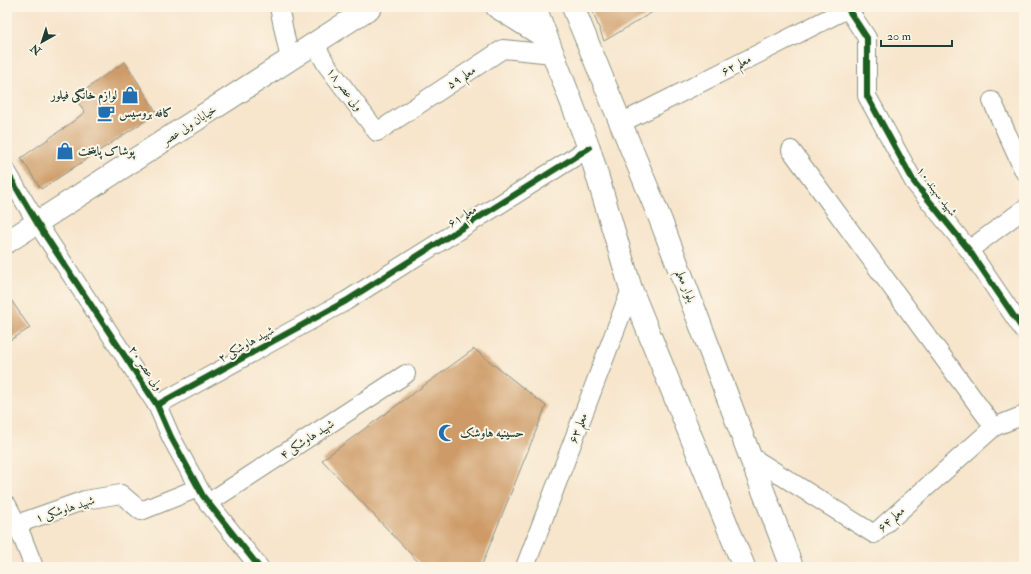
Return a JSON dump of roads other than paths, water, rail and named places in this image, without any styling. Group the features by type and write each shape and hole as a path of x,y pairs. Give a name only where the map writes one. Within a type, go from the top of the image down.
{"main road":[{"name":"خیابان ولی عصر","path":"7,242 371,7"},
{"path":"497,7 545,25 589,148 631,290 744,567"},
{"name":"بلوار معلم","path":"573,7 662,221 792,567"}],"street":[{"path":"279,7 290,60"},
{"name":"معلم ۶۲","path":"621,123 850,8"},
{"name":"شهید سهبند ۱۰","path":"850,8 866,38 868,96 914,182 969,250 1024,331"},
{"name":"معلم ۵۹","path":"377,132 503,49 545,25"},
{"name":"ولی عصر ۱۸","path":"315,44 326,64 377,132"},
{"path":"992,101 1024,171"},
{"name":"معلم ۶۱","path":"346,301 589,148"},
{"path":"791,150 994,428"},
{"name":"ولی عصر ۲۰","path":"7,172 37,223 157,405 171,437 198,488 208,503 259,567"},
{"path":"969,250 1024,209"},
{"name":"معلم ۶۳","path":"525,567 631,290"},
{"name":"شهید هاوشکی ۲","path":"157,405 346,301"},
{"name":"شهید هاوشکی ۴","path":"208,503 406,374"},
{"name":"معلم ۶۴","path":"750,456 874,534 994,428 1024,415"},
{"name":"شهید هاوشکی ۱","path":"17,524 85,500 121,494 141,511 198,488"},
{"path":"7,505 17,524 34,567"}],"place":[{"name":"لوازم خانگی فیلور","path":"130,95"},
{"name":"کافه بروسیس","path":"106,113"},
{"name":"پوشاک پایتخت","path":"65,151"},
{"name":"حسینیه هاوشک","path":"447,433"}]}
